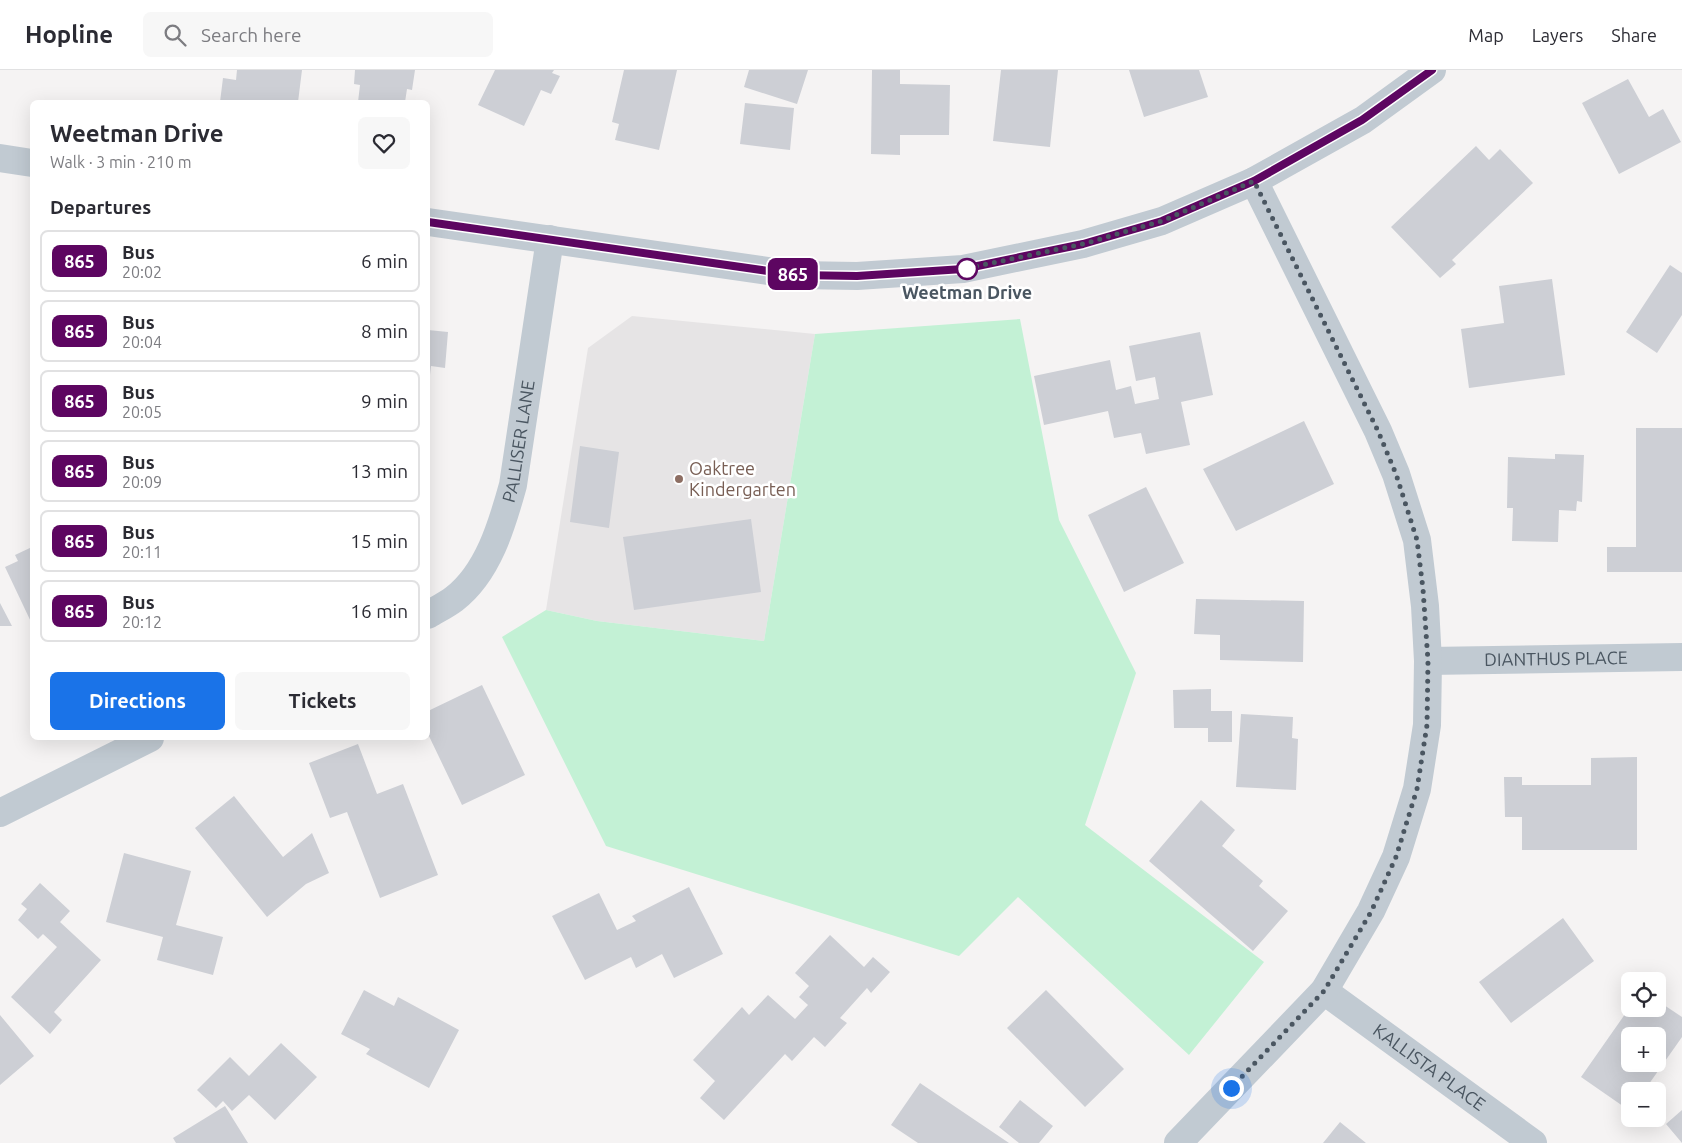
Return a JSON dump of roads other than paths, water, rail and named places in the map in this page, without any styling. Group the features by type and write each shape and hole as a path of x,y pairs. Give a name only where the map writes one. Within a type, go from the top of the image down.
{"street":[{"path":"430,222 796,275 857,276 963,269 1083,244 1162,221 1254,181 1362,120 1432,70"},
{"path":"0,158 30,163"},
{"path":"1178,1143 1324,991 1371,912 1401,840 1417,789 1427,725 1428,661 1425,606 1417,540 1396,474 1378,431 1254,181"},
{"name":"PALLISER LANE","path":"430,613 454,599 478,576 505,515 513,485 550,239"},
{"name":"DIANTHUS PLACE","path":"1428,661 1682,657"},
{"path":"0,813 146,740"},
{"name":"KALLISTA PLACE","path":"1324,991 1534,1143"}],"place":[{"name":"Weetman Drive","path":"967,269"},
{"name":"Oaktree Kindergarten","path":"679,479"}]}
